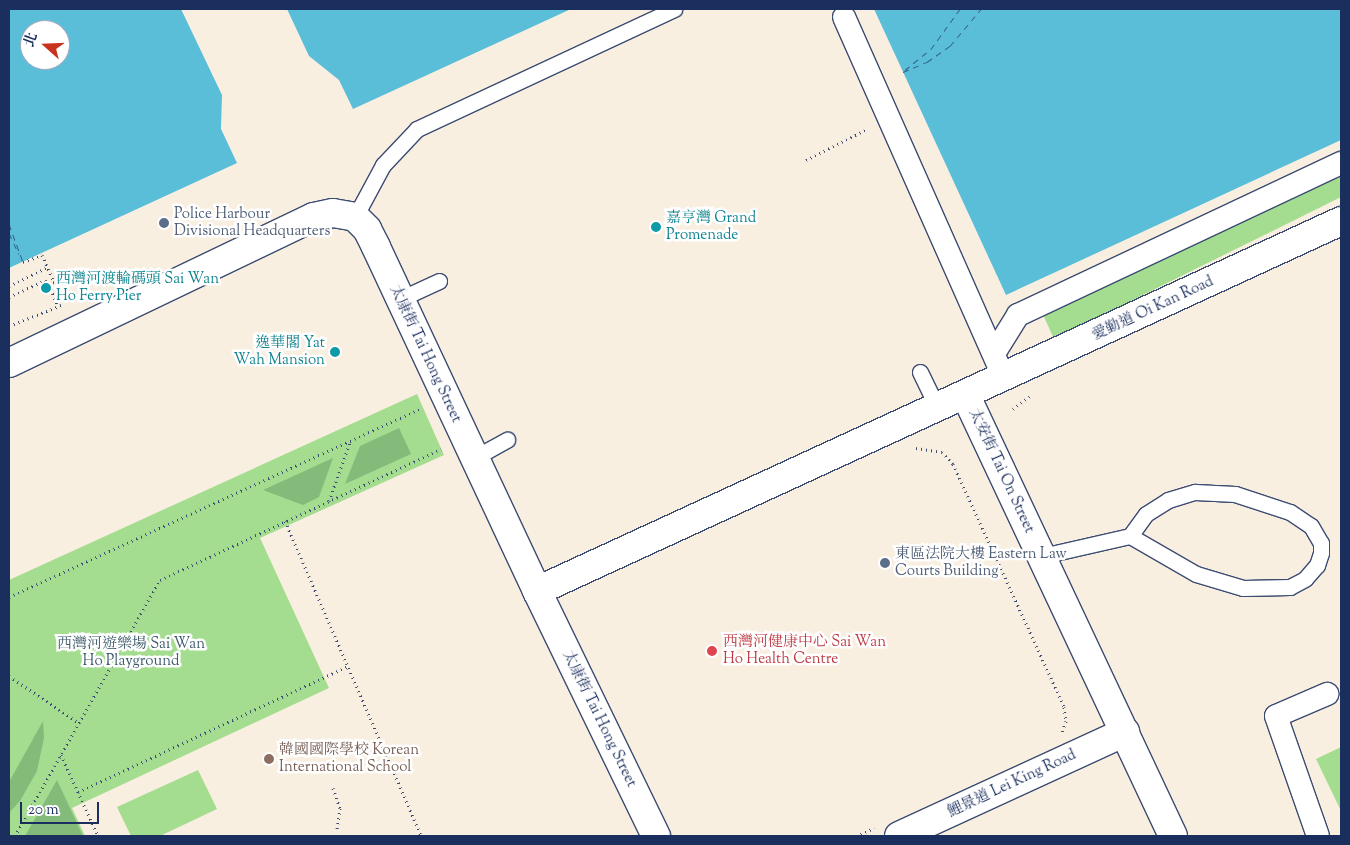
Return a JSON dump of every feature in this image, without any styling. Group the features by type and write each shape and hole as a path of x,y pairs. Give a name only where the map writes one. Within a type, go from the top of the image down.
{"street":[{"path":"844,17 995,352 1002,379"},
{"path":"995,352 1018,315 1341,163"},
{"path":"9,363 314,217 333,213 355,217"},
{"name":"太康街 Tai Hong Street","path":"355,217 367,229 537,591 656,836"},
{"name":"愛勤道 Oi Kan Road","path":"966,396 1341,221"},
{"name":"太安街 Tai On Street","path":"537,591 966,396 1173,836"},
{"path":"1318,836 1276,716 1327,694"},
{"name":"鯉景道 Lei King Road","path":"891,830 1125,732"}],"lane":[{"path":"355,217 383,165 417,129 674,9"},
{"path":"400,299 439,282"},
{"path":"920,372 938,409"},
{"path":"474,458 507,440"},
{"path":"1042,556 1130,536 1146,514 1181,494 1235,494 1301,518 1318,535 1321,554 1317,565 1305,579 1290,587 1243,588 1196,574 1130,536"}],"path":[{"path":"806,160 890,118"},
{"path":"23,262 42,255 54,282 49,284 58,306"},
{"path":"9,286 48,267"},
{"path":"9,297 45,280 53,293"},
{"path":"9,326 74,300"},
{"path":"9,597 429,405"},
{"path":"329,501 350,441"},
{"path":"15,836 160,580 447,445"},
{"path":"909,450 931,448 949,457 953,464 1064,707 1066,721 1059,738"},
{"path":"285,521 421,836"},
{"path":"78,792 348,666"},
{"path":"9,676 79,723"},
{"path":"61,755 98,836"},
{"path":"332,788 340,808 337,830"},
{"path":"856,836 891,830"}],"green space":[{"path":"1341,151 1341,197 1054,339 1036,299"},
{"name":"西灣河遊樂場 Sai Wan Ho Playground","path":"417,394 444,455 260,538 329,688 72,808 85,836 9,836 9,580"},
{"path":"399,428 411,454 345,484 360,446"},
{"path":"333,458 319,497 303,505 263,490"},
{"path":"43,721 44,738 37,771 20,801 9,813 9,782"},
{"path":"1341,747 1341,811 1316,759"},
{"path":"198,770 217,809 160,836 131,836 117,807"},
{"path":"57,780 83,836 25,836"}],"water":[{"path":"9,9 181,9 222,95 221,129 237,163 9,268"},
{"path":"287,9 571,9 353,109 339,80 309,56"},
{"path":"874,9 1341,9 1341,140 1006,295"}],"ferry route":[{"path":"905,70 931,49 960,9"},
{"path":"903,72 927,62 950,46 981,9"},
{"path":"9,224 23,262"},
{"path":"9,233 19,254"}],"place":[{"name":"Police Harbour Divisional Headquarters","path":"164,223"},
{"name":"嘉亨灣 Grand Promenade","path":"656,227"},
{"name":"西灣河渡輪碼頭 Sai Wan Ho Ferry Pier","path":"46,288"},
{"name":"逸華閣 Yat Wah Mansion","path":"335,352"},
{"name":"東區法院大樓 Eastern Law Courts Building","path":"885,563"},
{"name":"西灣河健康中心 Sai Wan Ho Health Centre","path":"712,651"},
{"name":"韓國國際學校 Korean International School","path":"269,759"}]}
